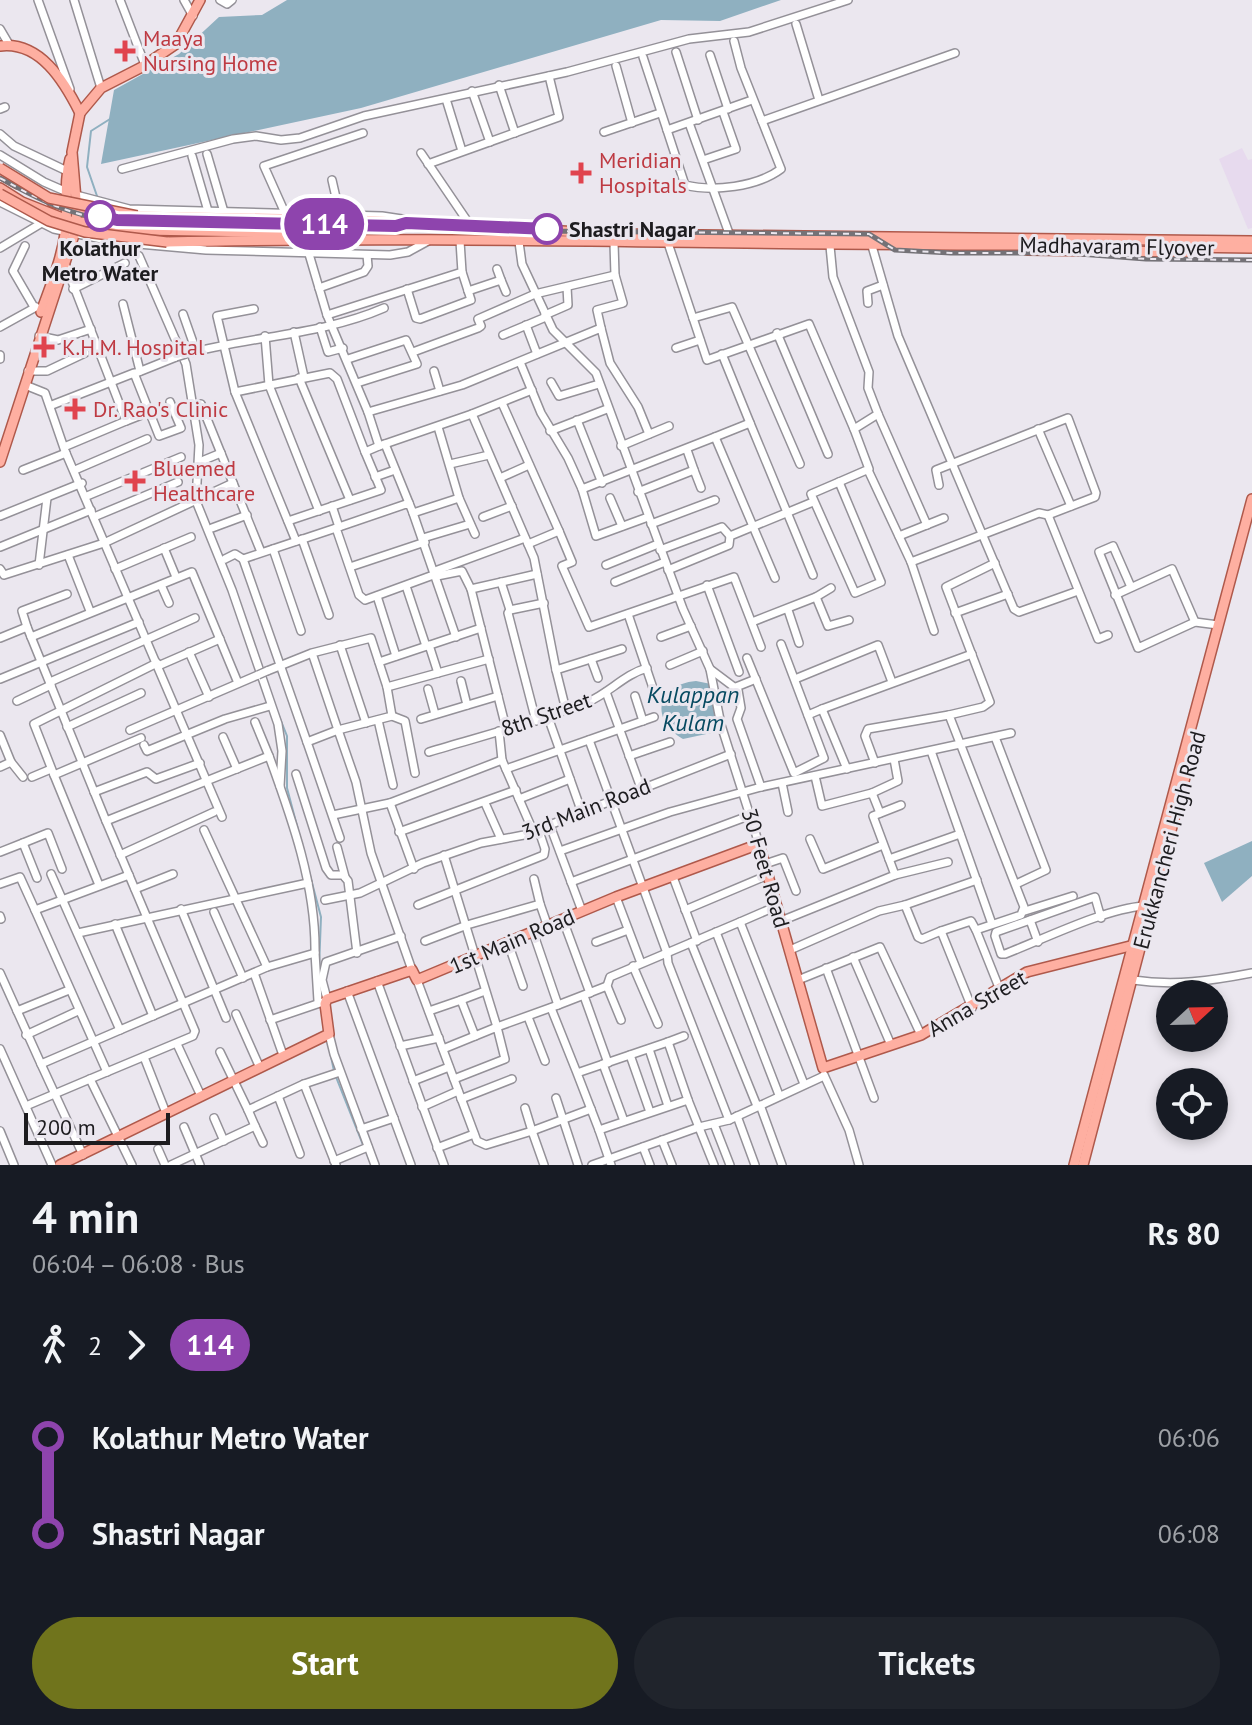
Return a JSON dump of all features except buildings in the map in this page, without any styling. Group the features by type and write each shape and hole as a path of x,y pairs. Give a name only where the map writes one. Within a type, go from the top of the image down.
{"main road":[{"path":"77,211 70,178 80,113 101,88 145,65 176,44 200,0"},
{"path":"5,46 28,48 45,61 80,113"},
{"path":"0,171 48,200 77,211 117,220 396,226 406,223"},
{"path":"0,171 49,198 137,216 406,223 616,234 990,241"},
{"path":"1,458 5,430 25,385 39,336 66,266 70,234 67,207 72,194 70,178"},
{"path":"0,191 49,221 85,232 167,242 405,240 872,246 990,241"},
{"path":"0,191 70,221 140,230 397,235 405,240"},
{"path":"48,200 72,194"},
{"path":"72,194 91,213"},
{"path":"38,209 40,224"},
{"path":"70,221 77,211"},
{"path":"126,242 140,230"},
{"path":"140,244 152,230"},
{"path":"1252,238 992,233 990,241 990,250 1252,251"},
{"path":"29,367 38,308 70,234"},
{"path":"1074,1165 1252,499"},
{"name":"Erukkancheri High Road","path":"1083,1165 1252,514"},
{"name":"30 Feet Road","path":"759,844 823,1072"},
{"name":"1st Main Road","path":"417,980 616,897 759,844"},
{"name":"Anna Street","path":"823,1072 858,1055 921,1035 972,1008 1027,972 1134,945"},
{"path":"60,1165 327,1035 323,1001 412,970 417,980"}],"street":[{"path":"38,0 74,102"},
{"path":"74,0 101,88"},
{"path":"120,0 145,65"},
{"path":"184,0 193,16"},
{"path":"220,0 227,4 232,0"},
{"path":"122,169 233,139 256,136 281,140 300,138 348,120 549,76 689,39 749,32 848,0"},
{"path":"796,24 819,100"},
{"path":"0,29 5,46"},
{"path":"643,57 685,185 745,185 781,169 752,100 734,41"},
{"path":"676,52 698,120"},
{"path":"762,121 955,53"},
{"path":"703,160 736,149 710,55"},
{"path":"616,66 632,123"},
{"path":"428,164 559,117 549,76"},
{"path":"499,85 515,133"},
{"path":"472,91 490,142"},
{"path":"446,99 462,151"},
{"path":"667,130 752,100"},
{"path":"604,132 660,113"},
{"path":"689,123 730,236"},
{"path":"285,213 264,166 363,133"},
{"path":"0,134 14,146 70,178"},
{"path":"421,153 472,228"},
{"path":"207,154 224,212"},
{"path":"0,155 72,194 129,209 405,218 419,225"},
{"path":"192,156 208,211"},
{"path":"332,180 340,215"},
{"path":"0,202 40,224 70,234 140,244 367,255 408,252 428,241"},
{"path":"0,248 40,224"},
{"path":"522,228 519,242 522,264 546,316 564,344 596,373 614,369"},
{"path":"407,289 418,319 471,300 462,272 460,241"},
{"path":"614,243 615,275 623,303 597,310 614,369 638,407 649,434"},
{"path":"668,243 707,360 809,324 870,466 868,470 911,562 934,631"},
{"path":"1,323 38,308 13,271 25,246"},
{"path":"830,246 833,277 869,372 868,388 927,525"},
{"path":"872,246 898,336 1014,609 1019,612 1078,591"},
{"path":"309,254 327,315 424,540 456,637"},
{"path":"319,288 364,272 368,266 367,255"},
{"path":"140,258 197,403 261,552"},
{"path":"73,289 125,263"},
{"path":"66,266 126,421"},
{"path":"497,269 506,292"},
{"path":"327,315 462,272"},
{"path":"413,352 478,328 481,326 478,319 535,294 615,275"},
{"path":"468,291 501,280"},
{"path":"868,303 867,291 883,285"},
{"path":"503,335 568,305 567,287"},
{"path":"123,304 137,372 159,436 181,428 170,402"},
{"path":"693,318 732,307 800,464"},
{"path":"52,405 176,357 223,343 332,325 384,308"},
{"path":"254,309 217,316 235,392 329,615"},
{"path":"183,314 196,351"},
{"path":"526,325 537,354"},
{"path":"320,327 328,352 343,348"},
{"path":"368,412 440,391 601,328"},
{"path":"39,336 58,340 91,329"},
{"path":"294,332 301,378 350,500"},
{"path":"777,333 828,454"},
{"path":"265,336 269,385 319,511"},
{"path":"348,359 406,340 413,352 417,364 357,383"},
{"path":"676,348 700,340"},
{"path":"29,367 47,371 85,353"},
{"path":"722,354 813,575"},
{"path":"520,362 550,431 568,458 582,489 596,536 715,500"},
{"path":"434,371 440,391"},
{"name":"30 Feet Road","path":"596,373 677,595 710,669 721,725 759,844"},
{"path":"235,392 301,378 334,375 381,490 288,521"},
{"path":"551,382 559,396 599,384"},
{"path":"25,385 45,393 52,405 65,450 82,483 104,543 200,763 218,814 120,855"},
{"path":"365,452 532,390"},
{"path":"197,403 199,500 278,724 282,751 280,786"},
{"path":"502,403 572,562 562,566 589,627 734,577 761,647"},
{"path":"550,431 607,409"},
{"path":"23,470 149,412"},
{"path":"472,414 512,506 537,574 566,710"},
{"path":"854,429 878,414"},
{"path":"911,562 1039,513 1048,515 1096,493 1069,419 934,472 939,485"},
{"path":"577,420 602,483"},
{"path":"582,489 750,423"},
{"path":"621,446 669,426"},
{"path":"438,427 459,498 475,534"},
{"path":"1038,429 1071,506"},
{"path":"715,437 775,578"},
{"path":"75,470 147,439"},
{"path":"687,450 701,488"},
{"path":"204,460 221,453"},
{"path":"450,464 489,455"},
{"path":"87,496 181,457"},
{"path":"500,478 529,465"},
{"path":"375,477 395,470"},
{"path":"638,492 694,470"},
{"path":"839,482 880,584 857,593 852,591 811,493 868,470"},
{"path":"0,547 178,482"},
{"path":"0,516 82,483"},
{"path":"0,569 4,575 104,543 233,483"},
{"path":"39,565 47,498"},
{"path":"413,513 459,498"},
{"path":"610,498 622,526"},
{"path":"730,536 813,502"},
{"path":"243,559 409,503"},
{"path":"332,506 362,599 559,531"},
{"path":"483,517 512,506"},
{"path":"209,531 247,515"},
{"path":"1048,515 1098,639 1108,635"},
{"path":"899,536 944,518"},
{"path":"350,567 470,524"},
{"path":"606,565 722,527 730,536 729,545 615,582"},
{"path":"115,569 191,537"},
{"path":"164,548 176,577"},
{"path":"1131,587 1115,548 1100,551 1138,648 1195,622 1218,625"},
{"path":"273,549 301,631"},
{"path":"225,559 235,554 243,559 340,838"},
{"path":"68,555 90,611"},
{"path":"875,763 865,736 868,729 949,715 983,707 990,702 946,589 947,584 995,563"},
{"path":"1115,595 1172,569 1195,622"},
{"path":"418,905 544,855 545,849 504,764 498,696 471,589 462,571 436,574"},
{"path":"31,637 189,572 193,574 238,683"},
{"path":"471,589 537,574"},
{"path":"501,582 536,721"},
{"path":"161,585 169,603"},
{"path":"707,585 739,672"},
{"path":"406,586 438,673"},
{"path":"752,622 788,610 831,588"},
{"path":"26,1106 195,1034 22,611 67,594"},
{"path":"955,613 1008,594"},
{"path":"377,596 396,656"},
{"path":"816,597 828,626 849,620"},
{"path":"510,610 544,603"},
{"path":"788,610 799,643"},
{"path":"628,614 654,691"},
{"path":"17,701 146,638 195,618"},
{"path":"0,679 139,622"},
{"path":"661,637 691,626"},
{"path":"0,638 27,627"},
{"path":"379,662 481,628"},
{"path":"130,730 281,665 369,637 387,687 392,716"},
{"path":"99,885 34,724 60,709 220,639"},
{"path":"747,658 794,773 824,758 781,644"},
{"path":"340,645 366,723"},
{"path":"795,679 878,645 892,682"},
{"path":"556,670 622,649"},
{"path":"670,665 703,651"},
{"path":"189,652 209,697"},
{"path":"312,653 363,810 371,853 412,970"},
{"path":"808,715 972,654"},
{"path":"387,687 489,659"},
{"path":"591,659 598,678"},
{"name":"8th Street","path":"429,752 548,717 606,692 647,668"},
{"path":"710,669 714,675 736,687 741,700 737,719 761,787"},
{"path":"736,687 756,679"},
{"path":"461,681 467,705"},
{"path":"428,689 435,714"},
{"path":"606,692 641,788"},
{"path":"67,727 141,693"},
{"path":"421,719 498,696"},
{"path":"635,696 643,721"},
{"path":"0,735 11,762 28,777 187,734 270,706"},
{"path":"822,709 847,769"},
{"path":"949,715 1025,911"},
{"path":"307,742 338,730 392,716 405,721 415,773"},
{"path":"548,717 581,810"},
{"path":"333,815 390,803 654,717"},
{"path":"378,720 393,785"},
{"path":"255,722 280,786 313,903 315,953 323,1001"},
{"path":"560,851 670,812 743,791 1011,733"},
{"path":"223,737 237,769"},
{"path":"995,737 1046,870 1016,884"},
{"path":"589,740 671,971 755,1165"},
{"path":"629,756 670,742"},
{"path":"144,745 149,772 156,779 200,763"},
{"path":"931,751 992,924"},
{"name":"3rd Main Road","path":"325,900 352,895 444,855 536,829 731,754"},
{"path":"106,821 269,756"},
{"path":"815,776 822,806 872,793 898,781 894,759"},
{"path":"0,767 11,762"},
{"path":"94,792 149,772"},
{"path":"296,774 326,868 331,875 345,877"},
{"path":"519,799 570,779"},
{"path":"782,783 788,812"},
{"path":"399,832 516,790"},
{"path":"872,793 880,813"},
{"path":"390,803 414,869"},
{"path":"485,803 501,839"},
{"path":"895,875 873,816 901,805"},
{"path":"571,882 751,815"},
{"path":"549,823 582,911"},
{"path":"204,830 267,967"},
{"path":"0,852 48,833 62,869"},
{"path":"889,859 960,834"},
{"path":"810,839 823,869 883,845"},
{"path":"23,843 37,878"},
{"path":"337,847 352,895 357,953"},
{"path":"444,855 505,1059 454,1079"},
{"path":"765,864 786,856 796,891"},
{"path":"781,921 895,875 948,862"},
{"path":"51,874 120,1030"},
{"path":"135,889 173,874"},
{"path":"35,910 129,875"},
{"path":"685,910 768,875"},
{"path":"0,884 20,877 107,1072"},
{"path":"673,877 694,942 782,1165"},
{"path":"534,879 548,927"},
{"path":"790,950 879,911 977,880"},
{"path":"78,933 308,883"},
{"path":"830,890 834,901"},
{"path":"976,930 1073,896"},
{"path":"616,897 658,1024"},
{"path":"1101,918 1095,897 996,932 995,936 1001,954 1038,942 1101,918 1128,907 1144,906"},
{"path":"425,941 540,904"},
{"path":"905,905 918,937 922,939 971,921 1000,990"},
{"path":"621,1020 607,986 610,977 777,906"},
{"path":"181,909 226,1018"},
{"path":"214,912 243,978"},
{"path":"563,920 624,1121"},
{"path":"1030,920 1038,942"},
{"path":"740,922 804,1084"},
{"path":"115,924 153,1016"},
{"path":"596,942 628,930"},
{"path":"941,931 972,1008"},
{"path":"533,932 577,1073 610,1162"},
{"path":"716,932 779,1095"},
{"path":"323,1001 322,980 326,962 401,936"},
{"path":"508,943 523,986"},
{"path":"798,980 876,947 884,950 921,1035"},
{"path":"41,1064 267,967 315,953"},
{"path":"853,957 891,1045"},
{"path":"826,968 874,1098"},
{"path":"0,973 83,1155"},
{"path":"254,973 283,1055"},
{"path":"1133,980 1199,984 1252,973"},
{"path":"417,980 474,1134 482,1145 508,1143 591,1109"},
{"path":"377,981 444,1165"},
{"path":"443,1049 607,986"},
{"path":"17,1011 69,990"},
{"path":"347,991 411,1165"},
{"path":"429,1011 485,991"},
{"path":"461,1000 475,1036"},
{"path":"270,1020 323,1001"},
{"path":"26,1035 78,1011"},
{"path":"236,1014 260,1068"},
{"path":"528,1017 545,1061"},
{"path":"327,1035 337,1073 375,1165"},
{"path":"577,1073 684,1036"},
{"path":"400,1046 439,1038"},
{"path":"668,1042 714,1165"},
{"path":"177,1044 201,1096"},
{"path":"0,1049 52,1165"},
{"path":"649,1049 668,1106"},
{"path":"220,1052 263,1143"},
{"path":"630,1055 650,1112"},
{"path":"144,1057 166,1113"},
{"path":"413,1081 449,1067"},
{"path":"592,1165 610,1162 662,1140 733,1118 823,1072 849,1130 859,1165"},
{"path":"248,1110 304,1084 337,1073"},
{"path":"90,1079 132,1165"},
{"path":"422,1107 512,1079"},
{"path":"304,1084 335,1163 366,1148"},
{"path":"278,1096 300,1154"},
{"path":"556,1098 578,1165"},
{"path":"599,1130 688,1100"},
{"path":"525,1108 544,1165"},
{"path":"214,1118 224,1141"},
{"path":"361,1129 394,1118"},
{"path":"714,1124 730,1165"},
{"path":"171,1165 255,1126"},
{"path":"184,1127 200,1165"},
{"path":"0,1131 14,1165"},
{"path":"437,1148 474,1134"},
{"path":"662,1140 672,1165"},
{"path":"643,1147 650,1165"},
{"path":"158,1149 165,1165"}],"shaded area":[{"path":"1242,148 1248,160 1252,159 1252,228 1248,229 1219,159"}],"water":[{"path":"287,0 781,0 720,21 661,20 361,108 101,164 114,90 179,54 219,17 262,15"},
{"name":"Kulappan Kulam","path":"696,681 711,684 717,694 725,730 683,739 666,723 662,705 672,689"},
{"path":"1252,841 1252,876 1222,902 1204,863"}],"waterway":[{"path":"97,196 87,167 91,131 110,119"},
{"path":"96,240 95,243 128,250 135,255"},
{"path":"197,412 199,426"},
{"path":"275,706 287,736 287,788 321,917 319,968"},
{"path":"328,1042 334,1071"},
{"path":"336,1077 363,1145"},
{"path":"366,1151 371,1164"}],"railway":[{"path":"0,178 56,206 116,222 433,230 869,234 895,250 1252,260"}],"bus line":[{"name":"114","path":"100,216 117,220 253,224 396,226 406,223 547,229"}],"place":[{"name":"Maaya Nursing Home","path":"125,51"},
{"name":"Meridian Hospitals","path":"581,173"},
{"name":"Kolathur Metro Water","path":"100,216"},
{"name":"Shastri Nagar","path":"547,229"},
{"name":"K.H.M. Hospital","path":"44,347"},
{"name":"Dr. Rao's Clinic","path":"75,409"},
{"name":"Bluemed Healthcare","path":"135,481"}]}
